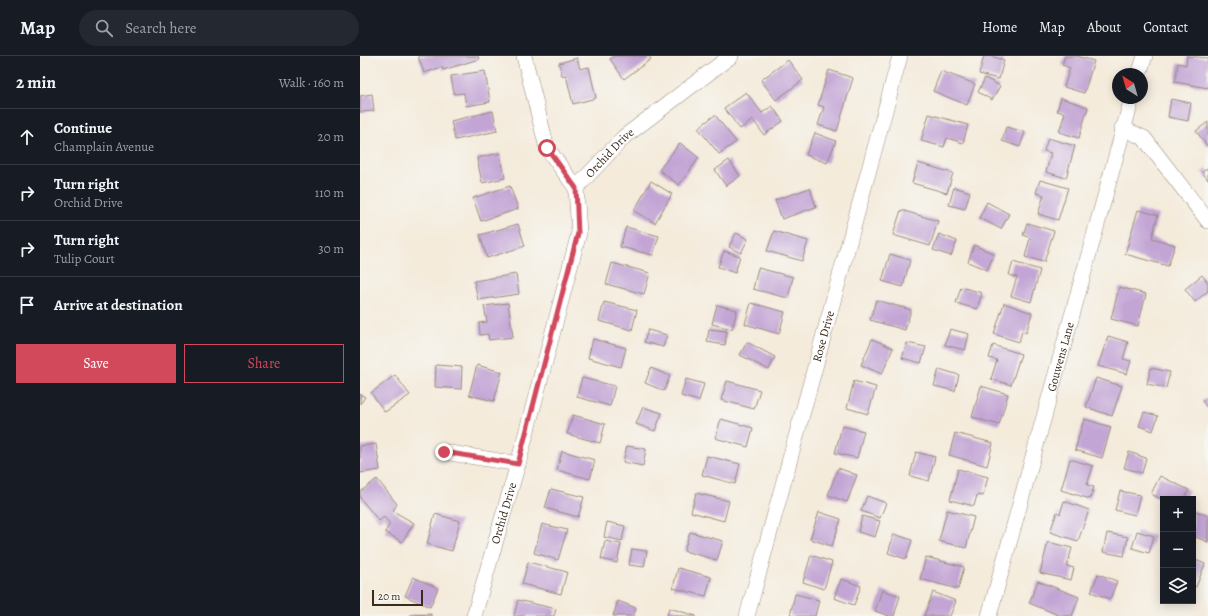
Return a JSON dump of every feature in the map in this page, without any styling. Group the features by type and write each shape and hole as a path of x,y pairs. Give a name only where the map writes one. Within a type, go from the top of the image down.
{"street":[{"path":"524,56 547,148 576,188"},
{"name":"Orchid Drive","path":"474,616 518,464 578,233 576,188 624,137 731,56"},
{"name":"Rose Drive","path":"747,616 900,56"},
{"path":"1141,68 1145,56"},
{"name":"Gouwens Lane","path":"989,616 1122,128 1130,104"},
{"path":"1122,128 1144,138 1208,221"},
{"path":"444,452 518,464"}],"building":[{"path":"418,56 478,56 479,59 443,70 442,67 424,73"},
{"path":"614,56 649,56 651,59 624,79 610,59"},
{"path":"984,56 1004,60 999,79 979,74"},
{"path":"1065,56 1077,56 1094,61 1084,93 1064,87 1070,68 1062,65"},
{"path":"1187,56 1208,58 1208,88 1175,82 1178,63 1186,65"},
{"path":"577,58 580,69 589,67 596,98 573,104 566,75 562,76 559,63"},
{"path":"788,60 803,80 776,100 761,80"},
{"path":"829,70 853,78 837,131 818,125 824,107 818,105"},
{"path":"485,71 490,102 466,106 464,93 454,94 451,76"},
{"path":"941,71 975,84 967,105 933,91"},
{"path":"985,78 1000,86 992,100 978,92"},
{"path":"746,92 762,113 772,106 783,121 764,135 753,120 740,129 724,108"},
{"path":"372,94 374,111 360,112 360,96"},
{"path":"1061,98 1088,107 1079,138 1059,132 1065,113 1057,111"},
{"path":"1171,99 1191,103 1188,121 1168,117"},
{"path":"493,111 497,131 455,140 451,121"},
{"path":"929,114 968,125 963,143 947,138 944,147 921,141"},
{"path":"715,115 736,142 719,154 698,128"},
{"path":"1208,122 1208,147 1196,131"},
{"path":"1006,127 1025,132 1020,147 1002,141"},
{"path":"815,133 836,141 827,163 806,155"},
{"path":"1048,138 1075,146 1066,178 1046,172 1051,153 1044,151"},
{"path":"680,143 699,158 679,185 659,170"},
{"path":"500,153 505,178 482,183 477,158"},
{"path":"729,160 740,176 726,186 715,170"},
{"path":"918,163 953,173 947,193 912,183"},
{"path":"1208,168 1208,180 1202,172"},
{"path":"1040,180 1068,188 1058,220 1038,214 1044,195 1036,193"},
{"path":"651,181 672,194 655,223 634,211"},
{"path":"510,186 518,209 481,221 473,198"},
{"path":"954,187 970,192 965,209 949,205"},
{"path":"810,188 816,207 782,219 775,200"},
{"path":"987,202 1009,214 1001,229 979,218"},
{"path":"901,210 938,221 930,246 893,235"},
{"path":"1138,210 1158,215 1152,238 1175,245 1168,266 1125,254"},
{"path":"1027,223 1054,231 1044,262 1025,257 1030,238 1023,235"},
{"path":"518,224 525,246 487,258 480,235"},
{"path":"626,227 659,236 653,255 620,247"},
{"path":"774,231 808,241 802,261 767,251"},
{"path":"736,233 748,239 741,253 729,247"},
{"path":"939,234 957,241 951,256 933,250"},
{"path":"974,245 994,254 987,270 968,262"},
{"path":"724,251 740,256 735,273 718,267"},
{"path":"890,254 910,260 903,287 882,281"},
{"path":"1013,262 1040,270 1031,302 1011,296 1017,277 1009,275"},
{"path":"612,263 650,273 644,294 606,284"},
{"path":"758,268 793,277 788,298 753,289"},
{"path":"516,274 519,294 478,300 474,281"},
{"path":"1202,275 1208,283 1208,291 1195,302 1185,289"},
{"path":"961,287 982,293 977,309 956,303"},
{"path":"1119,287 1146,294 1138,326 1111,319"},
{"path":"876,300 911,310 905,330 870,320"},
{"path":"604,302 637,310 632,330 599,321"},
{"path":"508,303 513,337 489,340 488,334 480,335 479,323 487,322 484,306"},
{"path":"751,303 785,312 779,334 745,324"},
{"path":"1004,303 1032,313 1026,333 1022,331 1019,342 994,334"},
{"path":"717,305 737,310 732,329 712,324"},
{"path":"709,329 727,331 725,345 707,342"},
{"path":"950,329 969,334 965,350 945,345"},
{"path":"648,330 667,335 663,347 644,342"},
{"path":"1108,336 1128,342 1123,359 1131,361 1127,374 1098,366"},
{"path":"593,339 626,348 621,367 588,358"},
{"path":"872,339 893,348 882,374 861,365"},
{"path":"747,342 775,357 769,370 740,355"},
{"path":"907,343 926,347 921,363 902,358"},
{"path":"993,345 1021,354 1011,385 991,379 997,360 989,358"},
{"path":"436,365 462,367 461,389 435,387"},
{"path":"477,365 502,372 494,401 469,395"},
{"path":"651,368 670,376 664,391 645,383"},
{"path":"1151,368 1170,372 1166,388 1147,384"},
{"path":"939,369 959,375 955,391 934,386"},
{"path":"395,375 410,395 385,412 371,393"},
{"path":"582,378 615,386 610,406 577,397"},
{"path":"1096,378 1122,386 1112,416 1086,407"},
{"path":"686,379 704,384 699,401 681,396"},
{"path":"727,381 760,390 754,409 721,400"},
{"path":"854,381 876,387 868,414 847,408"},
{"path":"981,386 1008,394 999,425 972,417"},
{"path":"360,394 365,397 360,404"},
{"path":"1208,397 1208,409 1202,401"},
{"path":"643,407 662,413 655,431 636,424"},
{"path":"1144,412 1158,416 1153,431 1139,426"},
{"path":"573,415 605,424 600,443 567,434"},
{"path":"721,419 753,428 748,447 715,438"},
{"path":"1084,419 1111,427 1102,458 1075,450"},
{"path":"842,426 864,431 857,458 835,453"},
{"path":"955,433 993,443 987,466 949,455"},
{"path":"376,444 380,470 360,473 360,446"},
{"path":"627,446 646,449 643,466 623,462"},
{"path":"562,451 595,460 590,479 557,470"},
{"path":"916,452 935,457 929,481 910,476"},
{"path":"1129,452 1146,458 1142,473 1124,468"},
{"path":"707,456 740,464 735,484 702,475"},
{"path":"1070,459 1093,466 1087,485 1094,487 1090,499 1061,490"},
{"path":"838,468 857,475 847,502 828,495"},
{"path":"958,469 988,477 983,496 977,495 974,506 950,500"},
{"path":"1160,476 1189,490 1186,496 1160,496 1160,498 1151,494"},
{"path":"377,479 397,504 393,511 414,523 402,542 385,532 390,524 384,517 379,521 360,498 360,492"},
{"path":"551,489 584,497 578,517 545,508"},
{"path":"1120,491 1140,495 1135,515 1115,510"},
{"path":"696,493 729,501 724,521 691,512"},
{"path":"867,496 886,503 880,518 861,511"},
{"path":"1064,501 1089,510 1078,541 1050,532 1057,512 1060,514"},
{"path":"947,510 974,517 966,548 939,541"},
{"path":"1196,511 1208,516 1208,542 1196,537"},
{"path":"819,512 841,519 832,546 810,539"},
{"path":"435,514 460,521 452,551 427,544"},
{"path":"862,516 880,521 875,537 858,532"},
{"path":"607,522 625,526 622,541 604,537"},
{"path":"542,524 567,530 558,560 534,553"},
{"path":"1137,531 1154,536 1149,553 1132,548"},
{"path":"690,532 723,541 717,560 684,551"},
{"path":"1107,533 1128,537 1124,556 1103,552"},
{"path":"894,534 912,540 906,559 888,553"},
{"path":"605,541 621,544 617,563 601,559"},
{"path":"1048,542 1072,548 1067,566 1074,568 1071,580 1040,573"},
{"path":"632,549 647,551 644,567 629,565"},
{"path":"811,555 832,562 824,589 803,582"},
{"path":"926,557 964,567 958,589 920,579"},
{"path":"1196,560 1205,564 1196,587"},
{"path":"528,562 567,572 561,594 522,584"},
{"path":"678,568 711,577 706,596 673,588"},
{"path":"1098,574 1117,581 1110,599 1091,592"},
{"path":"413,577 438,588 430,607 405,596"},
{"path":"841,579 861,586 854,605 834,598"},
{"path":"1038,581 1079,597 1072,616 1061,616 1029,603"},
{"path":"882,590 900,596 894,616 889,616 875,611"},
{"path":"933,592 956,601 950,616 924,616"},
{"path":"795,594 819,600 815,616 790,616"},
{"path":"518,600 556,609 554,616 514,616"},
{"path":"618,601 636,608 633,616 613,616"},
{"path":"669,608 696,616 667,616"},
{"path":"431,614 431,616 410,616 410,615"}],"route":[{"path":"444,452 518,464 578,233 576,188 547,148"}]}
